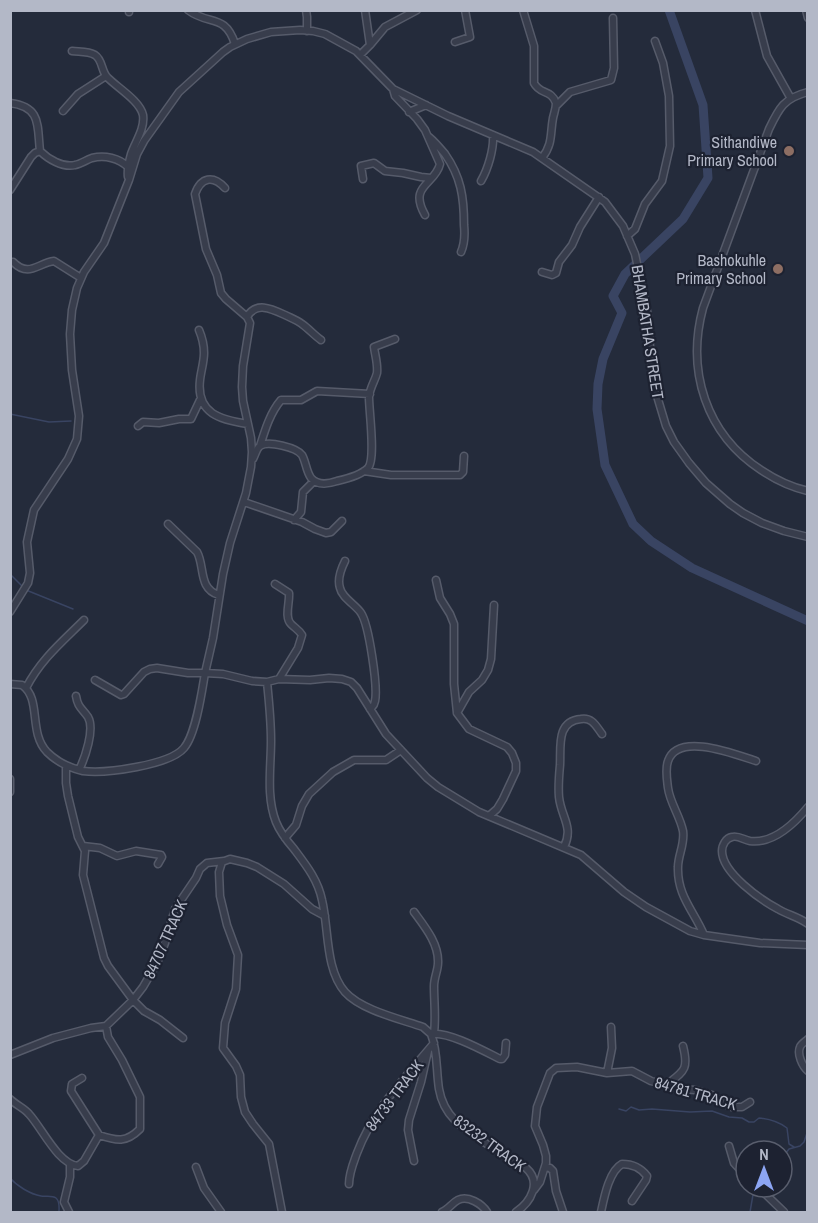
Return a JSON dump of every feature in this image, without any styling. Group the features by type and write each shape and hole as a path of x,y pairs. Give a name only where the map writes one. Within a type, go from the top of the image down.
{"street":[{"path":"188,10 196,16 224,25 230,31 235,44"},
{"path":"306,10 306,31"},
{"path":"364,10 370,45"},
{"path":"360,55 385,27 417,10"},
{"path":"455,42 470,36 465,10"},
{"path":"524,10 534,45 534,83 537,88 552,95 556,101 550,144 542,158"},
{"path":"755,10 767,56 790,97"},
{"path":"806,10 807,18"},
{"path":"556,106 570,92 611,80 614,68 613,18"},
{"path":"10,612 28,583 30,573 27,542 34,510 68,459 77,439 79,416 72,370 70,334 74,298 81,278 105,243 140,147 185,85 226,49 247,39 271,32 306,31 325,34 360,55 393,89 395,96 421,124 440,164 420,193 420,203 425,215"},
{"path":"626,234 635,229 645,204 662,182 670,146 669,96 663,63 655,41"},
{"path":"72,51 97,57 106,76 132,99 142,112 141,128 128,167 129,180"},
{"path":"63,111 78,94 106,76"},
{"name":"BHAMBATHA STREET","path":"393,89 523,147 605,202 619,219 635,254 648,316 651,362 657,396 666,426 681,453 706,483 743,513 784,531 807,537"},
{"path":"807,92 790,97 782,105 769,129 703,308 699,327 697,365 707,405 719,429 731,443 745,459 771,477 784,484 807,491"},
{"path":"11,102 28,108 37,119 40,151 50,159 69,166 101,157 118,159 128,167"},
{"path":"409,112 426,105"},
{"path":"481,181 493,147 493,135"},
{"path":"428,137 440,147 452,165 460,186 464,203 465,237 461,252"},
{"path":"10,190 31,157 40,151"},
{"path":"363,179 361,166 374,163 385,171 431,178"},
{"path":"10,684 22,685 32,699 40,742 54,758 66,766 79,770 98,772 122,769 167,759 180,752 190,738 213,638 230,543 244,502 252,459 251,438 242,387 250,322 248,317 221,293 217,275 206,249 195,199 196,191 210,179 216,180 225,188"},
{"path":"542,272 555,274 559,262 572,246 580,227 599,197"},
{"path":"13,262 19,267 30,269 54,261 81,278"},
{"path":"248,317 255,309 264,307 272,309 299,322 321,340"},
{"path":"138,426 142,422 159,423 179,418 191,419 200,400 200,379 204,354 203,340 199,330"},
{"path":"260,446 271,444 298,452 313,482 328,484 364,471 370,465 372,458 370,394 376,373 374,347 395,339"},
{"path":"252,459 260,446 268,421 281,400 301,400 317,391 370,394"},
{"path":"200,400 214,415 248,424"},
{"path":"364,471 391,475 460,475 463,474 464,456"},
{"path":"294,520 301,512 303,492 313,482"},
{"path":"244,502 328,533 342,521"},
{"path":"168,524 200,556 202,575 209,589 219,595"},
{"path":"345,561 340,572 339,587 341,593 362,615 367,630 376,689 375,702 370,709"},
{"path":"436,580 441,598 454,624 454,684 457,712 469,729 502,744 510,750 515,759 514,777 500,804 489,816"},
{"path":"275,584 289,593 288,619 302,635 298,648 279,679"},
{"path":"457,712 488,670 491,659 494,605"},
{"path":"26,688 56,646 84,620"},
{"path":"95,680 121,695 144,672 158,668 188,673 223,674 267,682 279,679 346,680 357,688 386,734 427,778 470,808 586,858 607,878 640,903 690,931 760,943 807,945"},
{"path":"267,682 271,722 272,810 278,827 315,880 322,900 332,970 336,979 344,991 361,1004 423,1027 432,1034 464,1042 500,1059 505,1055 506,1042"},
{"path":"76,696 80,709 90,724 87,752 79,770"},
{"path":"564,847 568,834 567,824 558,790 561,735 568,724 583,718 593,722 602,734"},
{"path":"704,935 685,900 680,883 678,864 683,844 683,832 668,789 667,763 671,755 680,749 705,747 756,761"},
{"path":"285,838 296,825 302,806 309,794 333,772 354,760 386,760 401,750"},
{"path":"66,766 67,788 78,837 85,850 83,875 104,958 133,1000 144,1011 183,1038"},
{"path":"10,779 10,792"},
{"path":"807,807 787,828 773,837 752,841 732,837 725,841 722,848 723,857 729,868 750,889 774,907 807,924"},
{"path":"83,846 100,848 117,856 136,851 161,855 158,864"},
{"path":"282,1212 269,1144 246,1112 241,1097 240,1075 223,1048 225,1023 236,989 238,955 220,896 219,872 223,862 230,859 239,860 257,867 284,884 312,909 325,916"},
{"name":"84707 TRACK","path":"106,1026 144,987 165,943 175,909 200,869 207,863 223,862"},
{"name":"83232 TRACK","path":"414,912 435,945 438,957 434,984 435,1019 432,1034 437,1059 439,1089 443,1102 449,1114 461,1127 529,1170 534,1180 534,1190 525,1205 516,1212"},
{"path":"10,1055 53,1038 106,1026 108,1037 140,1097 140,1129 124,1140 113,1140 99,1135 71,1091 72,1084 82,1078"},
{"path":"607,1073 612,1048 612,1027"},
{"path":"807,1039 800,1049 802,1065 807,1071"},
{"name":"84733 TRACK","path":"349,1184 351,1168 364,1134 386,1100 434,1043"},
{"path":"666,1085 681,1073 685,1066 686,1060 682,1046"},
{"path":"414,1161 408,1130 409,1120 422,1082 428,1050"},
{"name":"84781 TRACK","path":"545,1167 545,1152 535,1121 539,1100 552,1071 561,1067 585,1068 607,1073 632,1071 646,1079 711,1095 732,1107 742,1107 750,1102"},
{"path":"10,1099 27,1112 56,1150 70,1164 75,1166 82,1163 99,1135"},
{"path":"729,1146 734,1163"},
{"path":"69,1212 64,1202 70,1177 70,1164"},
{"path":"601,1212 610,1180 616,1168 622,1164 637,1167 647,1176 632,1201"},
{"path":"196,1167 204,1188 221,1212"},
{"path":"534,1190 540,1182 545,1167 550,1168 553,1171 556,1191 563,1212"},
{"path":"442,1212 461,1199 474,1201 487,1212"},
{"path":"770,1199 784,1212"}],"waterway":[{"path":"669,10 703,105 708,178 683,219 625,274 613,296 622,313 603,359 598,384 597,409 605,465 633,524 651,541 692,568 808,621"},
{"path":"10,414 49,422 71,421"},
{"path":"10,574 23,587"},
{"path":"26,590 73,609"},
{"path":"619,1109 626,1111 631,1107 639,1110 712,1111 729,1117 742,1118 749,1122 754,1122 759,1118 766,1119 787,1128 788,1139"},
{"path":"794,1148 804,1142 808,1130"},
{"path":"10,1178 20,1187 32,1193 56,1198 59,1203 59,1212"},
{"path":"750,1212 752,1199"}],"place":[{"name":"Sithandiwe Primary School","path":"789,151"},
{"name":"Bashokuhle Primary School","path":"778,269"}]}
